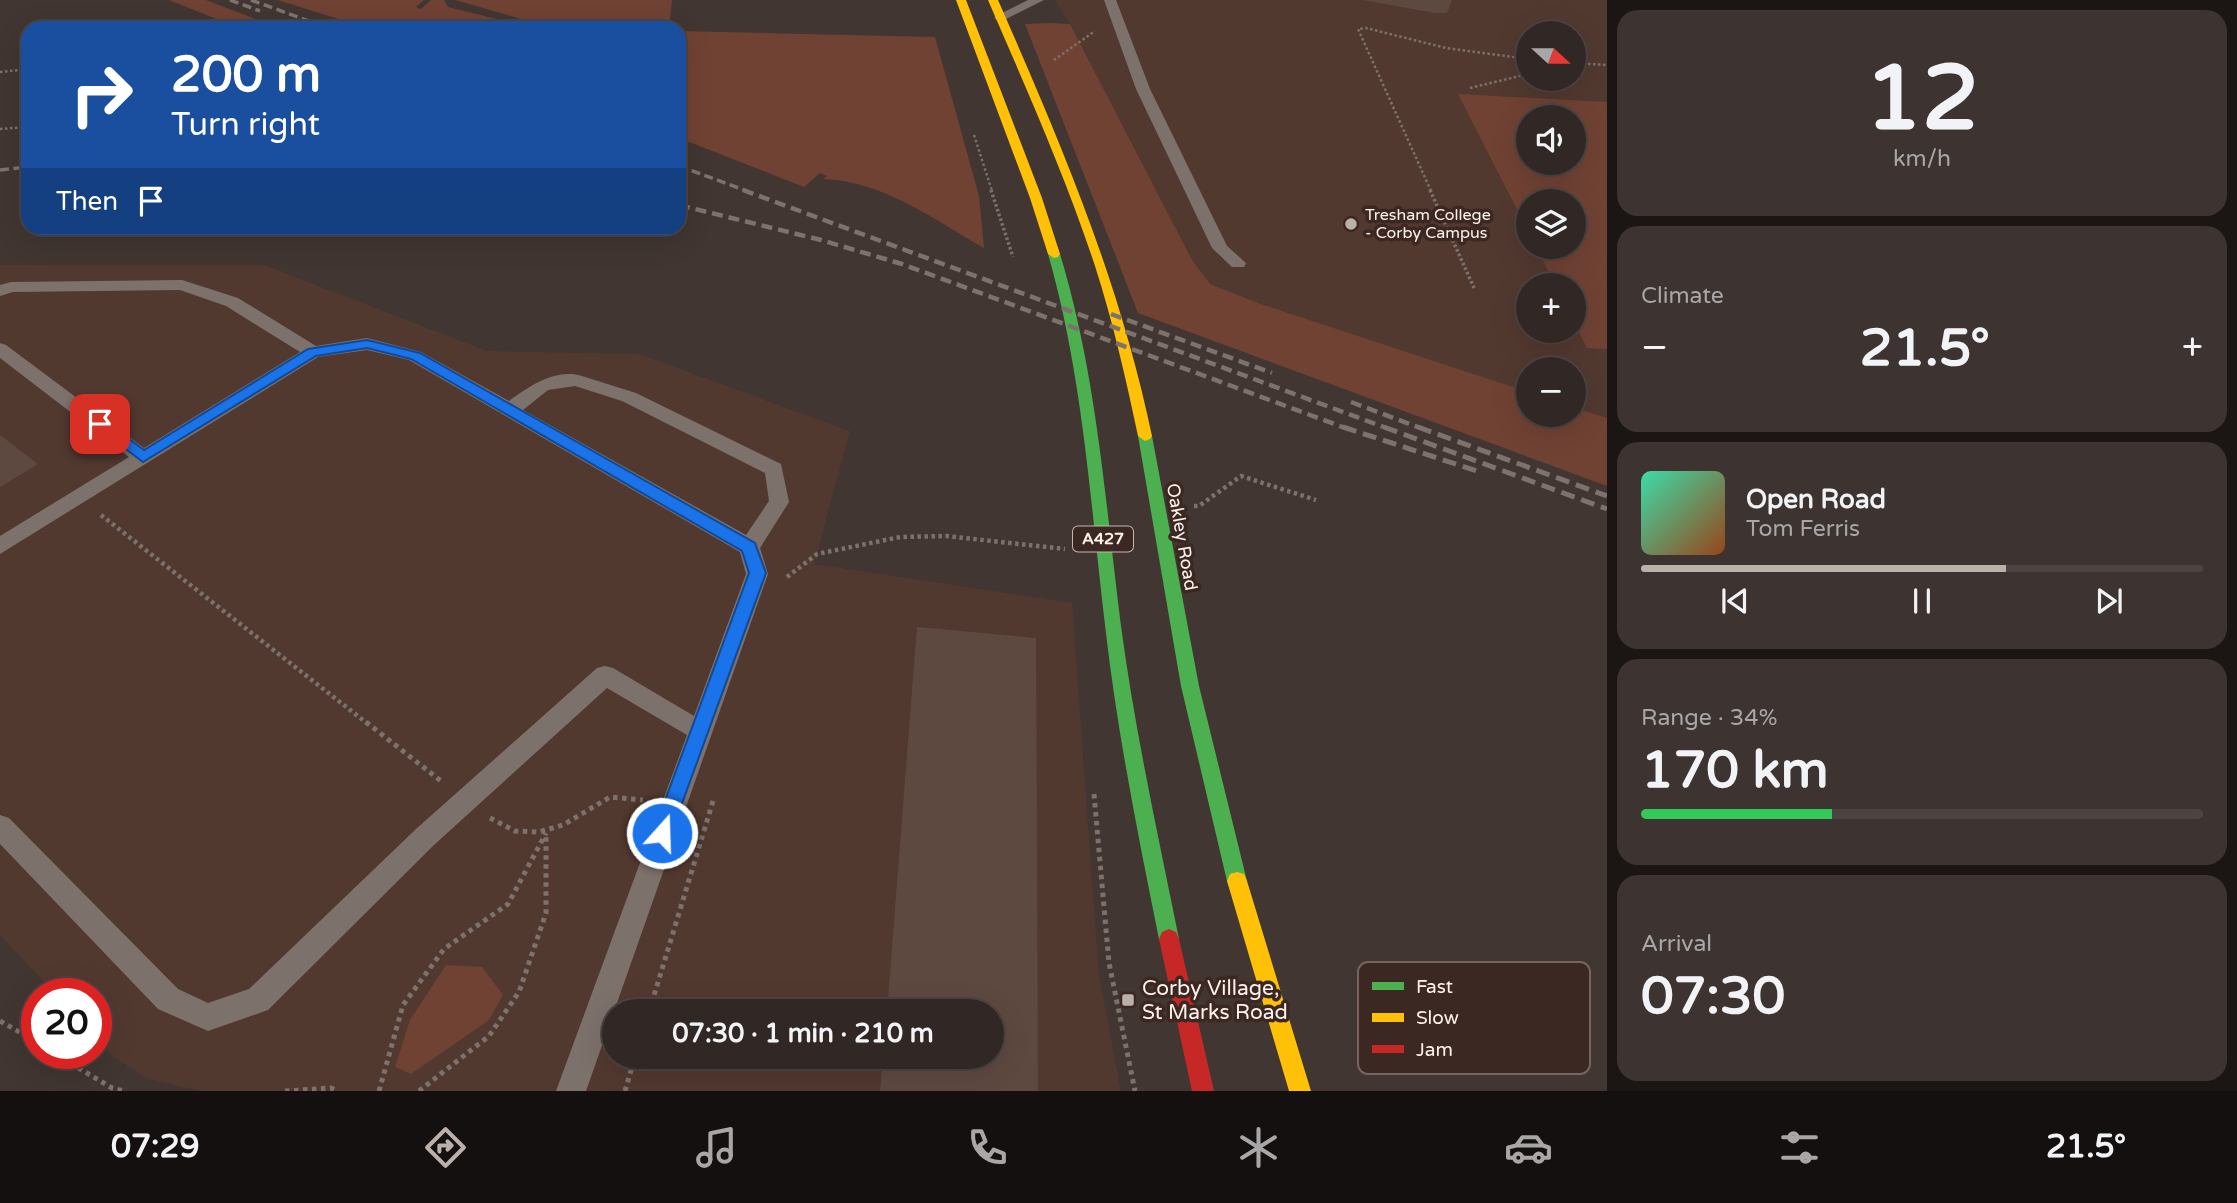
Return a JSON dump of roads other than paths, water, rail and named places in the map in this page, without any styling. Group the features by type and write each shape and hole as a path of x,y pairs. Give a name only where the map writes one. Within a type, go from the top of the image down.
{"highway":[{"name":"A427","path":"961,0 1036,198 1066,290 1085,388 1114,630 1142,807 1203,1091"},
{"name":"Oakley Road","path":"993,0 1088,226 1115,307 1137,393 1178,627 1225,839 1261,974 1300,1091"}],"lane":[{"path":"1000,17 1038,0"},
{"path":"1110,0 1143,89 1220,247 1238,264"},
{"path":"0,291 11,287 183,285 232,302 313,352"},
{"path":"0,546 313,352 367,344 415,356 749,547 757,573 571,1091"},
{"path":"0,349 143,457"},
{"path":"510,410 543,386 576,380 629,397 774,469 779,502 749,547"},
{"path":"0,826 168,999 208,1017 258,1000 466,800 605,675 701,731"}],"railway":[{"path":"230,0 260,11"},
{"path":"251,0 309,21"},
{"path":"0,170 21,168"},
{"path":"686,169 747,191"},
{"path":"743,190 1389,429"},
{"path":"686,207 821,240 902,264 1348,429"},
{"path":"1111,314 1272,373"},
{"path":"1351,402 1423,429"},
{"path":"1343,427 1477,471"},
{"path":"1384,427 1607,509"},
{"path":"1418,427 1607,496"}],"place":[{"name":"Tresham College - Corby Campus","path":"1351,224"},
{"name":"Corby Village, St Marks Road","path":"1128,1000"}]}
